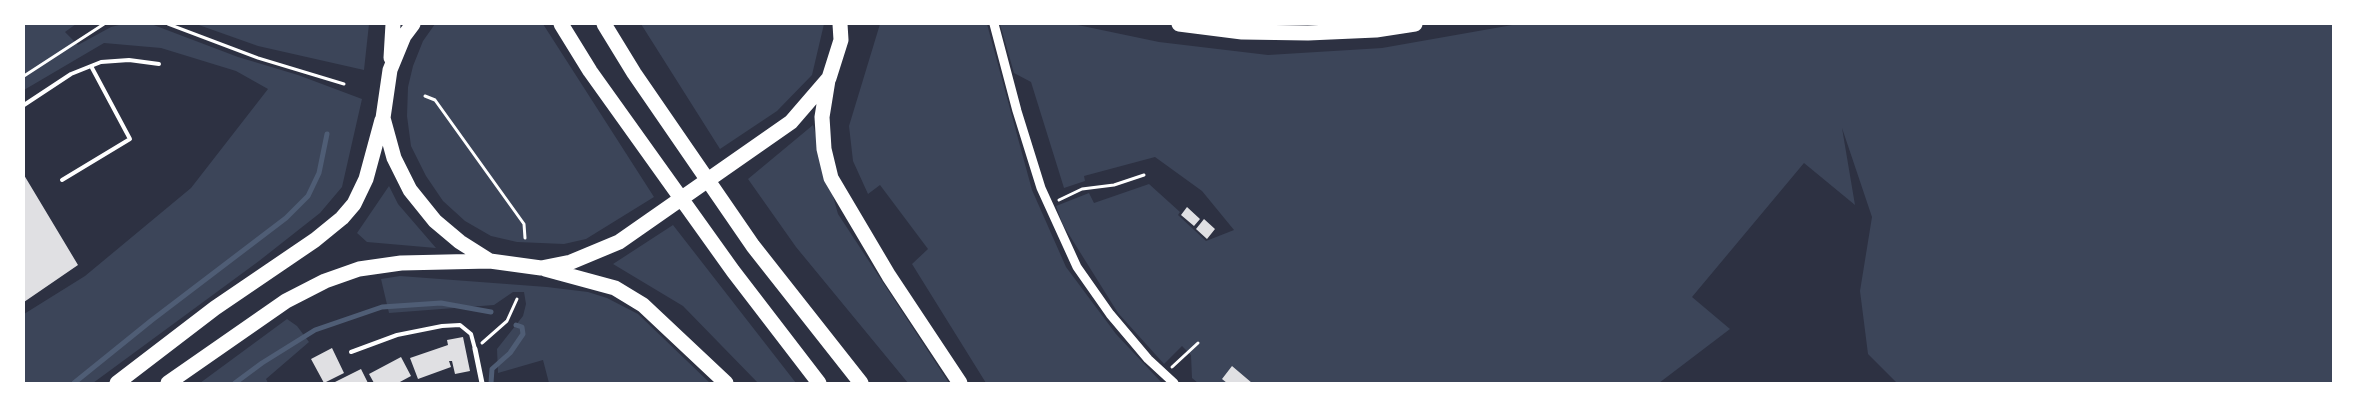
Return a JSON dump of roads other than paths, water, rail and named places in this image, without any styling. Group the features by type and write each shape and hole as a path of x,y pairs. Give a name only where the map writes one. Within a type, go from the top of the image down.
{"highway":[{"path":"116,383 215,308 315,240 342,218 358,199 366,179 383,118 390,70 393,24"},
{"path":"390,70 404,36 413,24"},
{"path":"561,24 590,72 733,272 820,383"},
{"path":"604,24 634,73 753,246 861,383"},
{"path":"840,24 840,40"},
{"path":"847,24 828,78 822,117 824,149 831,178 888,276 960,383"},
{"path":"1179,24 1242,32 1308,33 1376,30 1415,24"},
{"path":"541,268 571,262 619,242 791,122 828,78"},
{"path":"383,118 394,158 410,190 422,207 460,242 490,261"},
{"path":"168,383 286,301 324,281 359,269 401,263 490,261 541,268 615,288 643,305 726,383"}],"street":[{"path":"994,24 1017,111 1048,205 1077,266 1110,314 1148,359 1174,383"},
{"path":"475,349 482,383"}],"lane":[{"path":"24,105 72,74 101,62 129,60 159,64"},
{"path":"62,180 130,139 91,66"},
{"path":"351,352 397,335 442,326 460,325 472,334 475,349"}],"waterway":[{"path":"74,383 152,320 286,218 308,196 319,173 327,134"},
{"path":"235,383 262,363 315,330 382,307 441,303 491,312"},
{"path":"491,383 492,369 510,353 523,334 522,327 516,325"}]}
